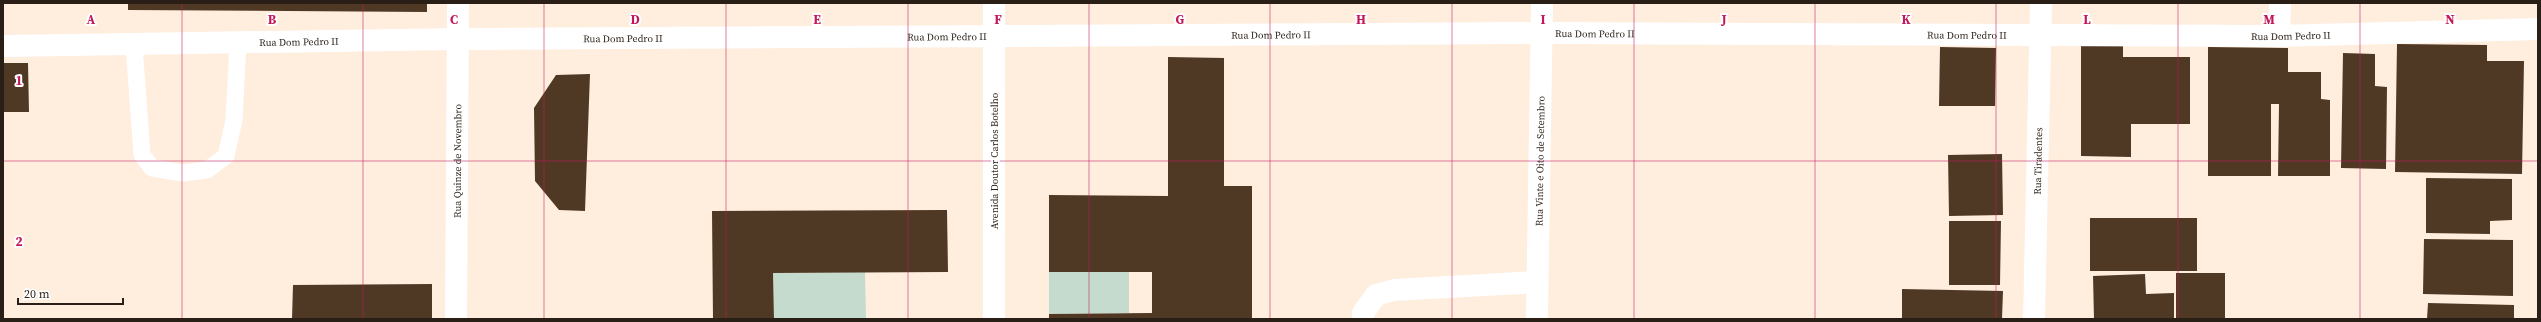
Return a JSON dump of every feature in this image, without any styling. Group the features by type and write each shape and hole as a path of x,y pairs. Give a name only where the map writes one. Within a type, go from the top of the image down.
{"main road":[{"name":"Rua Quinze de Novembro","path":"456,319 458,3"},
{"name":"Avenida Doutor Carlos Botelho","path":"994,3 994,319"},
{"name":"Rua Vinte e Oito de Setembro","path":"1537,319 1542,3"},
{"name":"Rua Tiradentes","path":"2034,319 2042,3"},
{"path":"2279,36 2280,3"},
{"name":"Rua Dom Pedro II","path":"3,46 457,39 1541,33 2279,36 2538,29"},
{"path":"1362,319 1363,313 1376,294 1394,290 1537,282"}],"lane":[{"path":"134,44 142,155 152,168 183,173 207,170 226,156 234,120 238,43"}],"green space":[{"path":"865,272 866,319 774,319 773,273"},
{"path":"1049,272 1129,272 1129,313 1049,314"}],"building":[{"path":"128,3 427,3 427,12 128,10"},
{"path":"2081,37 2123,38 2123,57 2190,57 2190,124 2131,124 2131,157 2081,156"},
{"path":"2397,44 2487,45 2487,61 2524,61 2522,174 2395,172"},
{"path":"1940,47 1996,48 1995,106 1939,106"},
{"path":"2208,47 2288,48 2288,72 2321,72 2321,99 2330,100 2330,176 2278,176 2279,104 2271,104 2271,176 2208,176"},
{"path":"2343,53 2375,54 2375,86 2387,87 2386,169 2341,168"},
{"path":"1168,57 1224,58 1224,186 1252,186 1252,319 1049,319 1049,314 1152,313 1152,272 1049,272 1049,195 1168,196"},
{"path":"3,63 28,63 29,112 3,112"},
{"path":"590,74 585,211 559,210 535,181 534,108 556,75"},
{"path":"2002,154 2003,215 1949,216 1948,155"},
{"path":"2426,178 2512,179 2512,220 2490,221 2490,234 2426,233"},
{"path":"947,210 948,272 773,273 774,319 713,319 712,211"},
{"path":"2090,218 2197,218 2197,271 2090,271"},
{"path":"1949,221 2001,221 2000,285 1949,285"},
{"path":"2424,239 2513,240 2513,296 2423,294"},
{"path":"2176,273 2225,273 2225,319 2176,319"},
{"path":"2145,274 2146,294 2174,293 2174,319 2094,319 2093,276"},
{"path":"432,284 432,319 292,319 293,285"},
{"path":"1902,289 2003,291 2002,319 1902,319"},
{"path":"2428,303 2514,305 2514,319 2427,319"}]}
